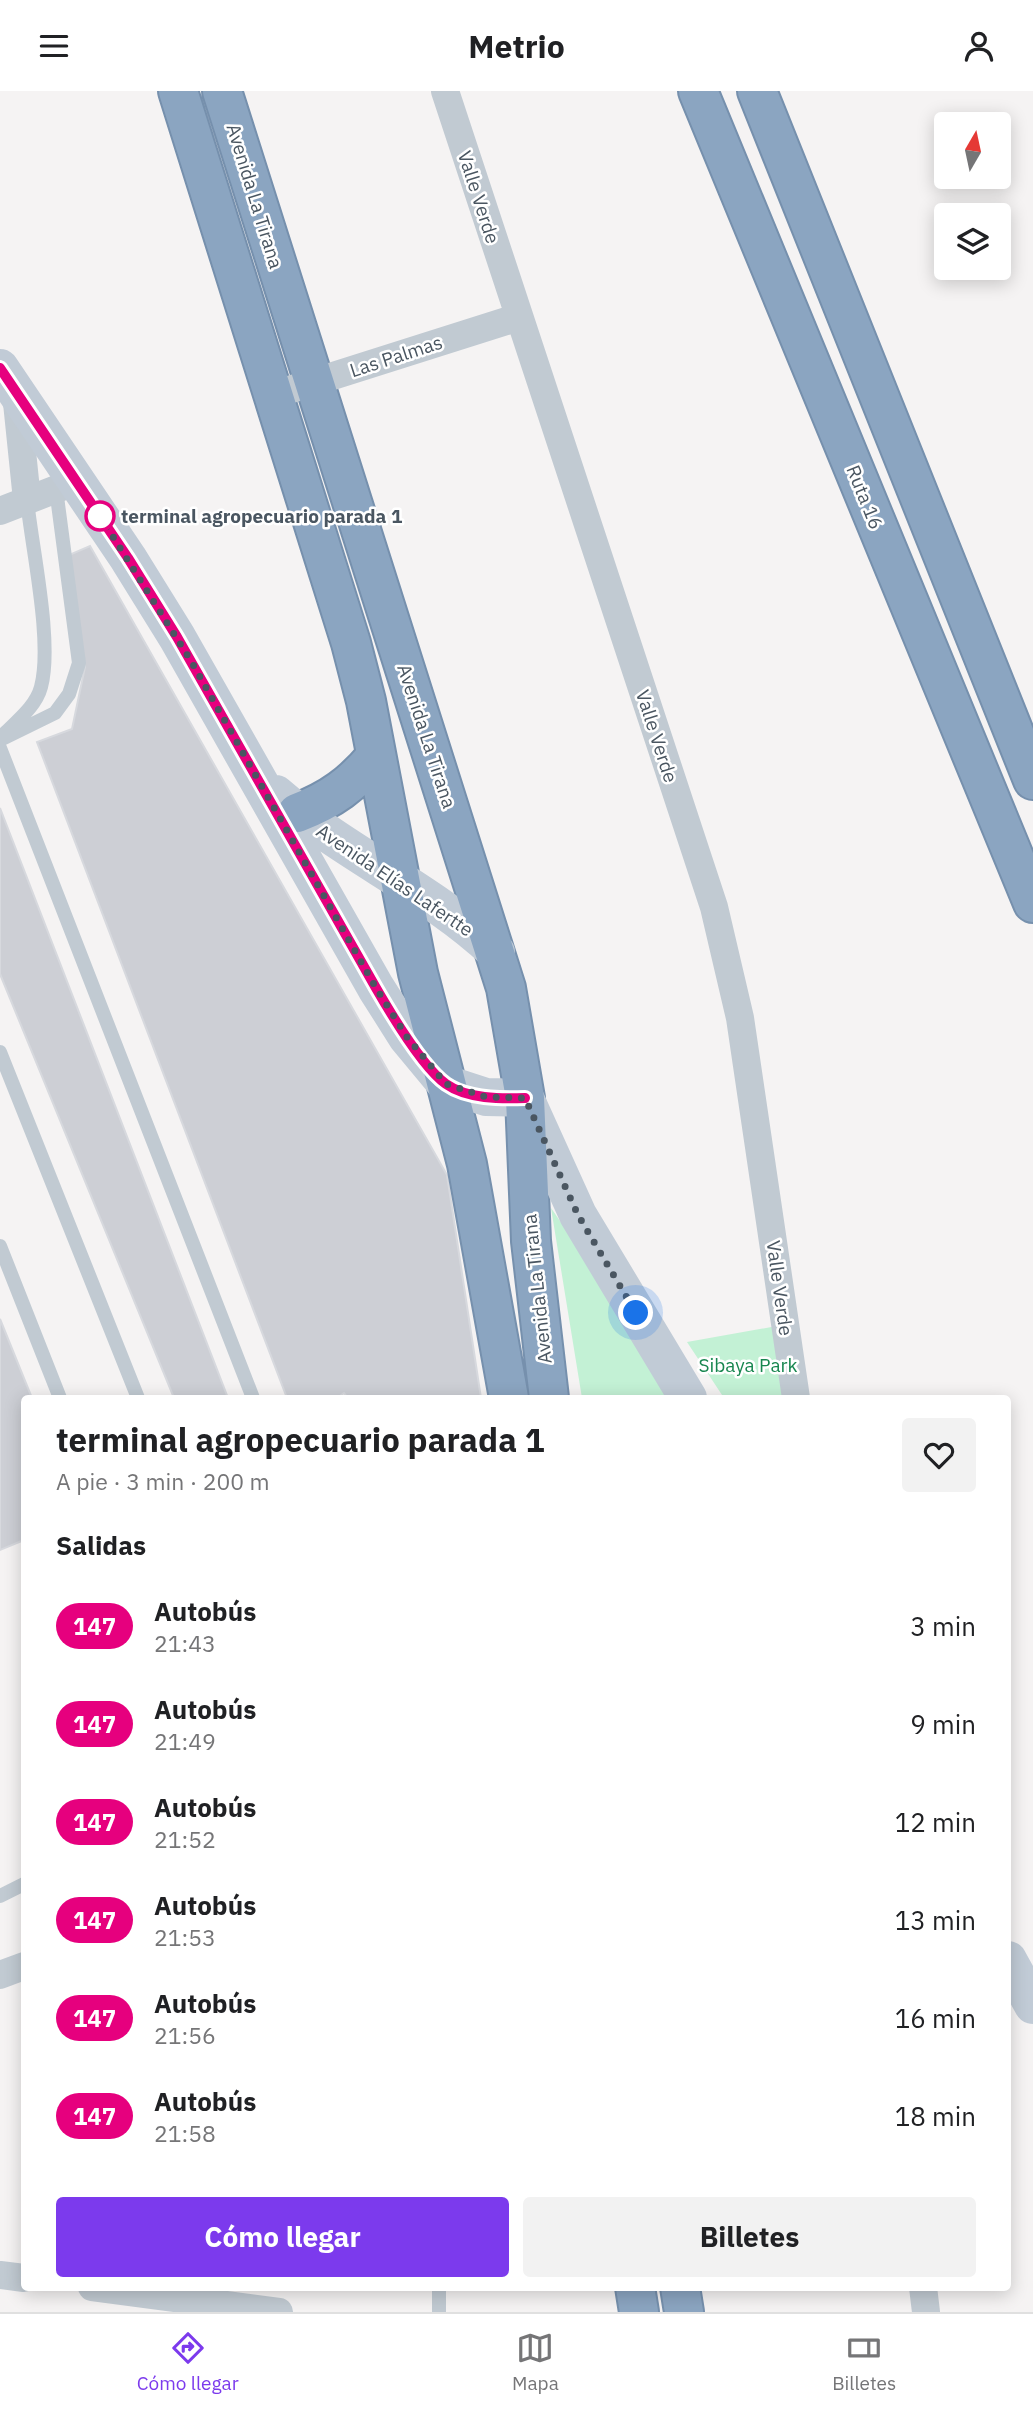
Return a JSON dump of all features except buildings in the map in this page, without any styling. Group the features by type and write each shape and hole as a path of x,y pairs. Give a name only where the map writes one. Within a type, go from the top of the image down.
{"highway":[{"path":"177,91 351,643 376,756 398,879 467,1164 485,1250 509,1395"},
{"name":"Avenida La Tirana","path":"222,91 496,952 515,1025 525,1098 531,1241 549,1395"},
{"name":"Ruta 16","path":"698,91 1033,903"},
{"path":"757,91 1033,780"},
{"path":"297,813 340,793 376,756"},
{"path":"636,2291 639,2312"},
{"path":"681,2291 684,2312"}],"street":[{"name":"Valle Verde","path":"445,91 714,907 740,1018 796,1395"},
{"name":"Las Palmas","path":"273,395 519,317"},
{"name":"Avenida Elías Lafertte","path":"8,379 66,485 177,637 391,1014 446,1084"},
{"path":"8,379 27,500"},
{"path":"0,511 66,485"},
{"name":"Avenida Elías Lafertte","path":"261,782 297,813 449,911 496,952"},
{"path":"446,1084 486,1097 525,1098 578,1215 686,1395"},
{"path":"1011,1965 1033,2005"},
{"path":"0,1975 21,1967"},
{"path":"0,2275 21,2278"},
{"path":"103,2291 133,2302 279,2312"},
{"path":"923,2291 926,2312"}],"lane":[{"path":"0,739 55,713 69,694 79,663 66,485"},
{"path":"0,739 27,711 40,689 45,659 27,500"},
{"path":"0,748 252,1395"},
{"path":"0,1052 137,1395"},
{"path":"0,1246 59,1395"},
{"path":"0,1896 21,1886"},
{"path":"439,2291 439,2312"}],"green space":[{"path":"551,1208 681,1395 582,1395"},
{"name":"Sibaya Park","path":"777,1326 788,1395 722,1395 687,1342"}],"bus line":[{"name":"147","path":"0,368 128,558 177,637 376,988 407,1037 446,1084 486,1097 525,1098"}],"place":[{"name":"terminal agropecuario parada 1","path":"100,516"}],"route":[{"path":"100,516 177,637 391,1014 426,1062 446,1084 486,1097 525,1098 560,1181 597,1250 636,1313"}]}
